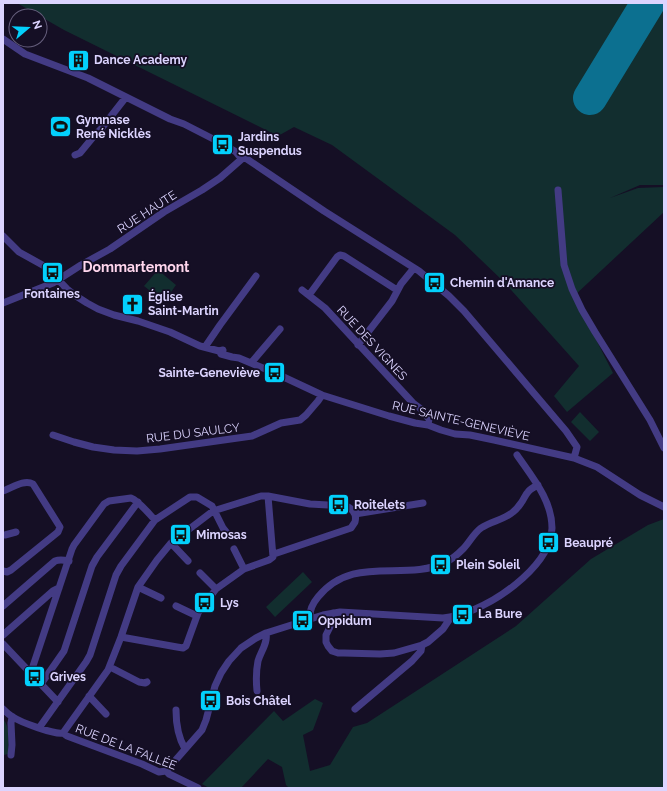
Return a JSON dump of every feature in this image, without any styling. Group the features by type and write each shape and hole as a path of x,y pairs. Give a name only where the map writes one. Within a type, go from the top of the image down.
{"street":[{"path":"3,39 26,54 88,78 170,119 184,124 236,152 239,150 243,151 244,157 324,212 414,268 435,283 464,311 566,432 577,446 574,458"},
{"path":"75,155 80,153 101,129 126,96"},
{"name":"RUE HAUTE","path":"3,304 58,280 110,249 164,212 220,178 244,157"},
{"path":"558,190 564,259 572,289 595,332 650,420 664,448"},
{"name":"RUE SAINTE-GENEVIÈVE","path":"3,236 20,252 46,267 76,296 98,309 170,332 200,346 219,351 222,350 233,354 322,395 389,416 415,423 426,424 455,434 470,435 574,458 597,467 640,495 664,507"},
{"path":"309,295 340,255 344,256 397,290"},
{"path":"358,345 392,301 397,290 414,268"},
{"path":"205,347 256,276"},
{"name":"RUE DES VIGNES","path":"302,290 325,308 358,345 423,412 429,419 426,424"},
{"path":"251,363 280,329"},
{"name":"RUE DU SAULCY","path":"53,435 93,447 137,451 252,436 281,423 300,420 306,415 322,395"},
{"path":"166,771 199,735 206,720 210,701 218,678 229,661 245,644 256,638 266,633 333,613 347,612 443,618 451,617 474,610 497,598 519,582 540,560 550,542 552,528 551,518 546,502 538,485 517,455"},
{"path":"3,491 23,483 31,482 59,525 60,529 11,570 7,572 3,571"},
{"path":"310,619 311,608 321,593 340,579 361,572 378,570 416,570 436,566 448,561 464,548 473,535 481,528 511,514 517,508 528,491 538,485"},
{"path":"39,728 90,655 116,575 155,520 193,496 212,506 227,533"},
{"path":"63,733 110,667 138,587 171,543 215,510 261,496 268,496 310,504 346,506 350,507 355,514 355,522 350,528 274,554 270,559 244,569 216,589 196,616 186,645 183,648 121,637"},
{"path":"268,496 274,554"},
{"path":"29,671 32,668 74,545 106,502 131,498 134,499 155,520"},
{"name":"RUE SAINTE-GENEVIÈVE","path":"653,501 664,502"},
{"path":"41,684 64,651 92,566 138,502"},
{"path":"355,514 423,503"},
{"path":"4,535 16,532"},
{"path":"171,543 188,561"},
{"path":"234,549 244,569"},
{"path":"3,606 55,561 69,561"},
{"path":"200,573 216,589"},
{"path":"138,587 161,598"},
{"path":"3,635 53,591 59,588"},
{"path":"176,606 196,616"},
{"path":"333,613 333,621 326,633 325,638 332,651 372,654 394,653 422,645 428,642 443,629 451,617"},
{"path":"257,691 257,666 267,640 266,633"},
{"path":"3,644 58,702"},
{"path":"355,709 412,661 421,651 422,645"},
{"path":"110,667 139,682 147,682"},
{"path":"89,696 106,714"},
{"name":"RUE DE LA FALLÉE","path":"3,709 12,717 22,722 58,734 63,733 67,736 142,764 159,772 166,771 169,774 198,788"},
{"path":"176,710 179,738 185,749"},
{"path":"11,755 12,745 10,723 12,717"}],"green space":[{"path":"17,3 664,3 664,185 640,185 610,198 638,188 664,187 664,212 574,296 613,373 567,412 554,396 579,366 503,281 455,235 332,145 294,127 278,136 64,30 48,21 48,8 26,8"},
{"path":"158,270 176,285 164,302 144,286"},
{"path":"580,412 599,432 590,441 571,422"},
{"path":"664,519 664,788 289,788 286,785 282,767 268,759 241,788 209,788 202,784 274,711 283,721 315,699 323,703 313,730 303,735 310,771 330,765 353,727 367,723 516,626 591,559 648,525"},
{"path":"303,572 312,582 275,617 266,607"},
{"path":"3,719 7,726 9,740 8,754 4,755 3,757"}],"runway":[{"path":"590,98 648,3"}],"place":[{"name":"Dance Academy","path":"79,60"},
{"name":"Gymnase René Nicklès","path":"61,127"},
{"name":"Jardins Suspendus","path":"223,144"},
{"name":"Fontaines","path":"52,273"},
{"name":"Chemin d'Amance","path":"435,283"},
{"name":"Église Saint-Martin","path":"133,304"},
{"name":"Sainte-Geneviève","path":"275,373"},
{"name":"Roitelets","path":"338,505"},
{"name":"Mimosas","path":"180,535"},
{"name":"Beaupré","path":"549,543"},
{"name":"Plein Soleil","path":"440,565"},
{"name":"Lys","path":"205,603"},
{"name":"La Bure","path":"463,614"},
{"name":"Oppidum","path":"303,621"},
{"name":"Grives","path":"34,677"},
{"name":"Bois Châtel","path":"210,701"}],"district":[{"name":"Dommartemont","path":"136,267"}]}
